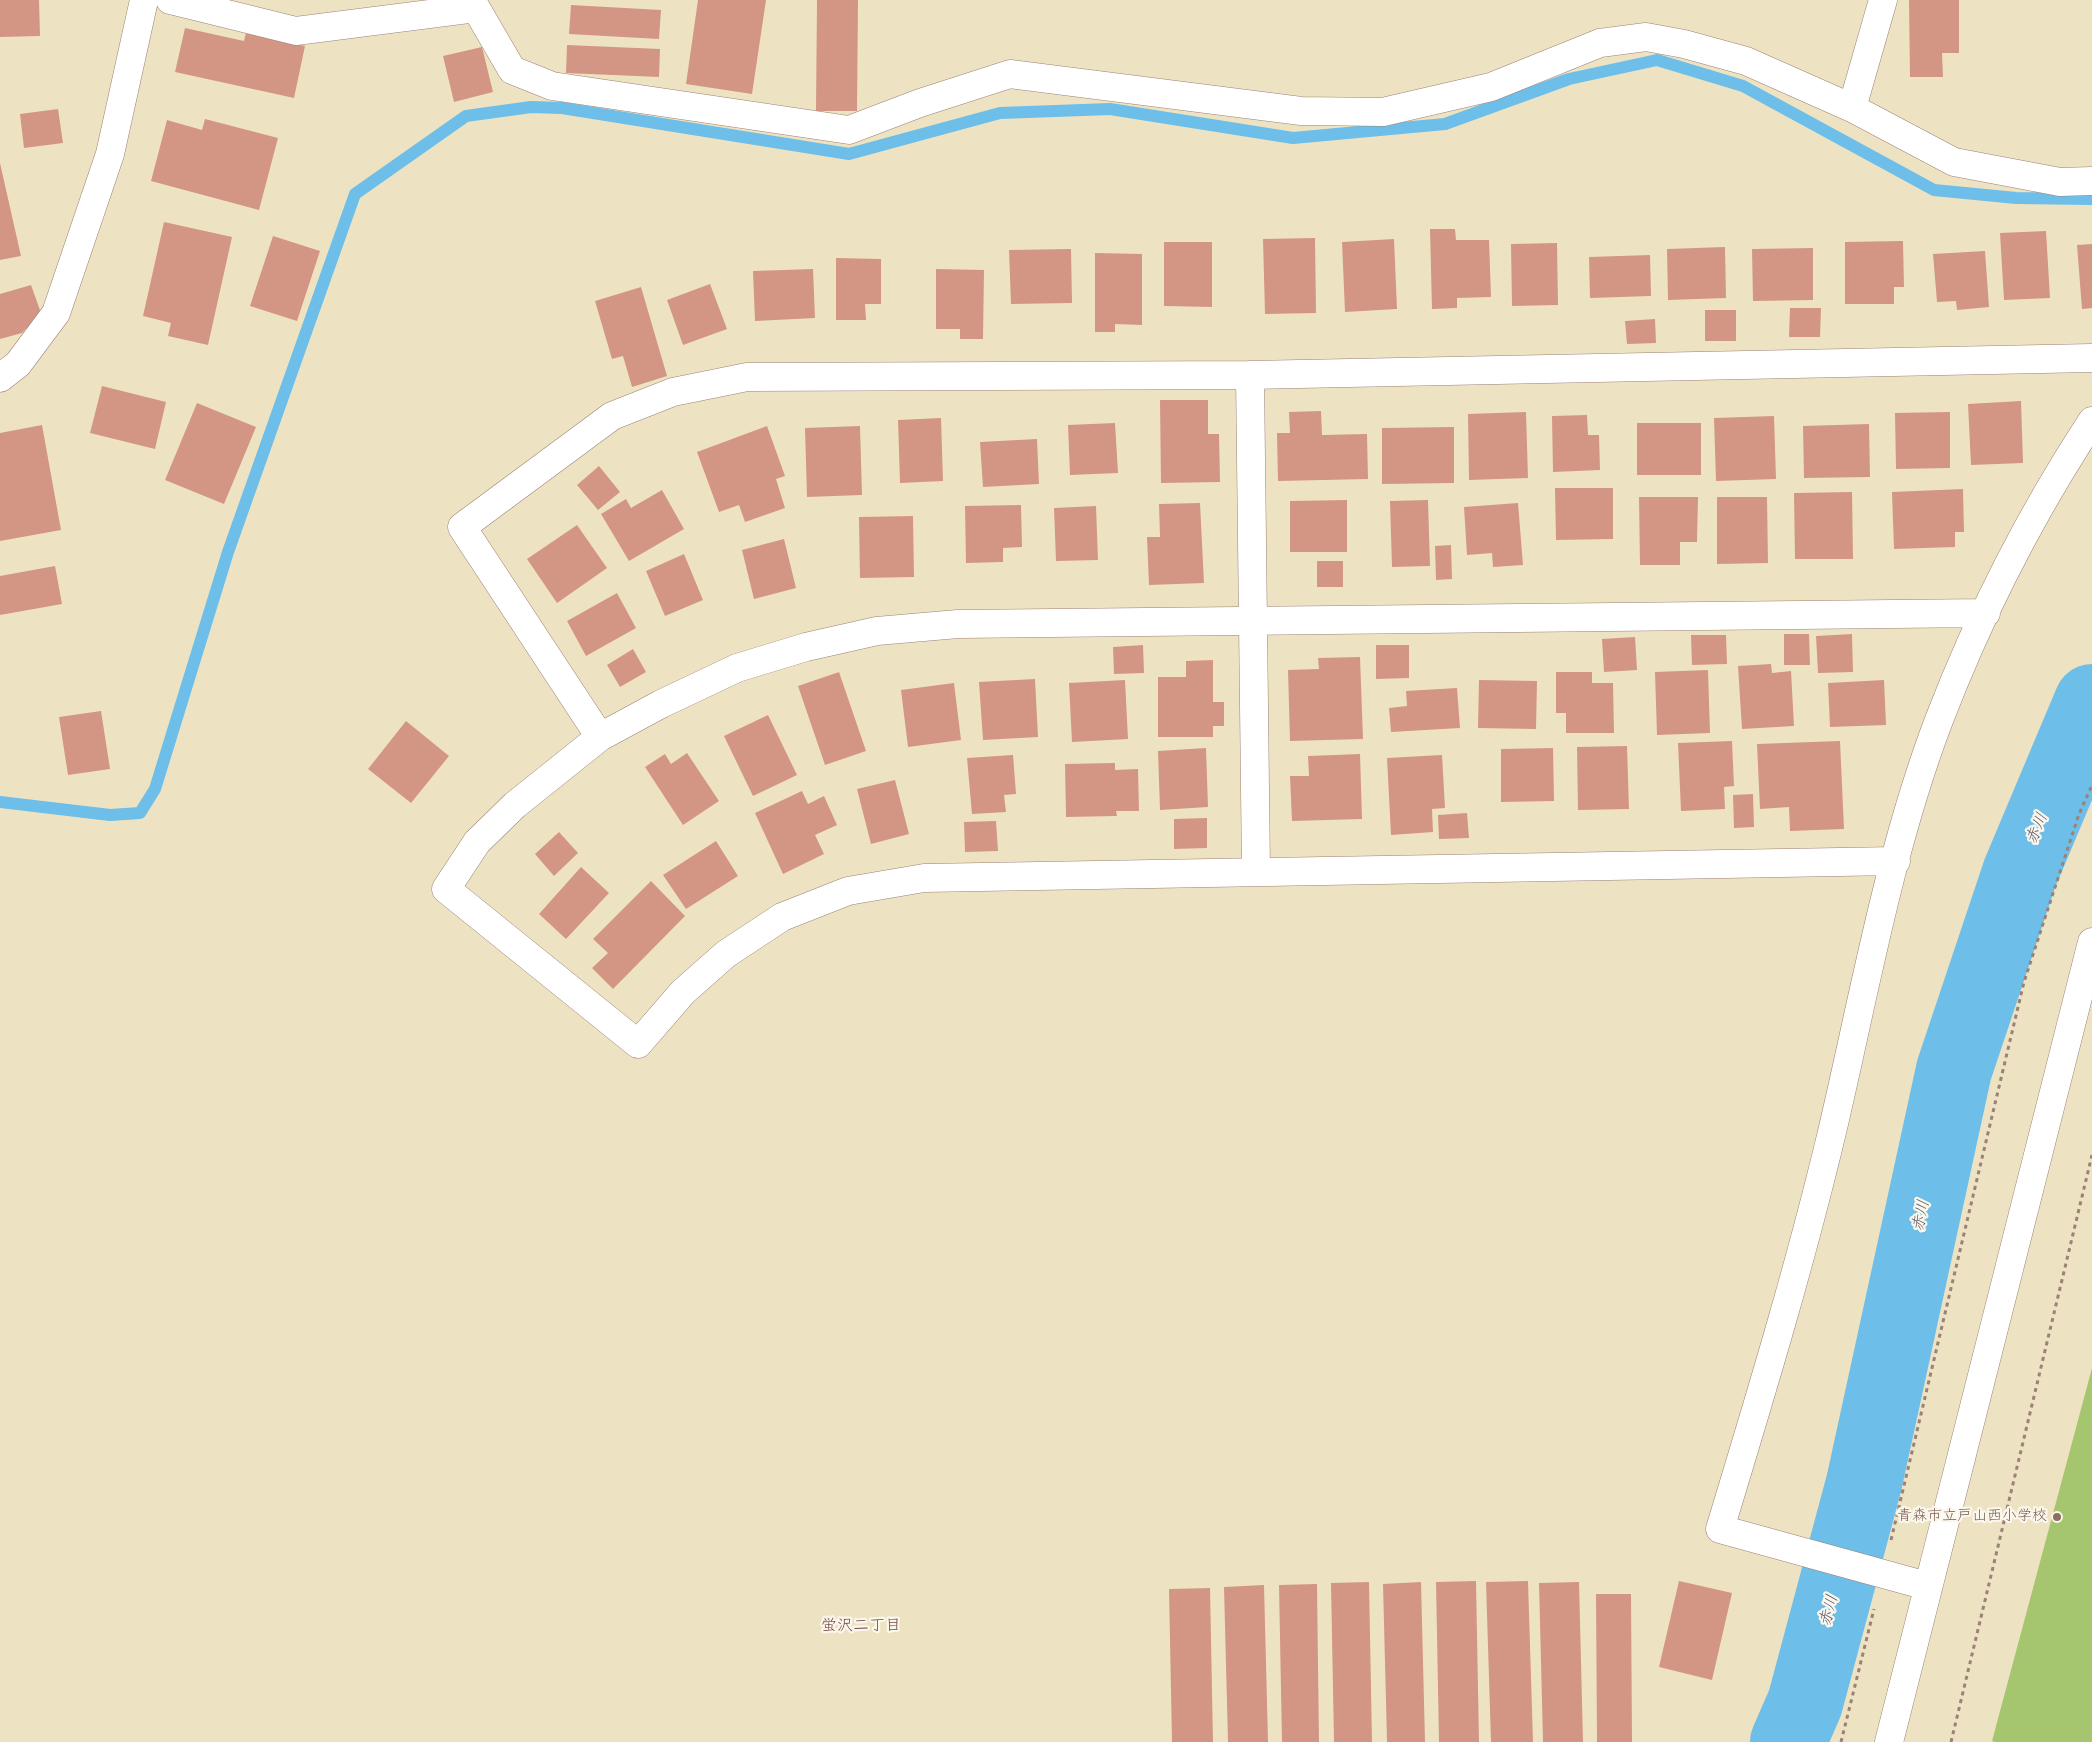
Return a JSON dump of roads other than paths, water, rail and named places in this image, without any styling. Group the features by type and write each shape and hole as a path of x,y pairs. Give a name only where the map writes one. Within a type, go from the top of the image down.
{"street":[{"path":"0,378 18,364 56,314 110,154 144,0"},
{"path":"170,0 296,31 476,8 512,70 552,86 849,130 920,102 1010,74 1301,111 1383,112 1491,87 1600,43 1646,37 1684,44 1746,61 1852,108 1954,162 2060,182 2092,181"},
{"path":"1852,108 1883,0"},
{"path":"600,737 462,527 612,416 673,392 747,378 1250,374 2092,358"},
{"path":"1250,374 1256,871"},
{"path":"1927,1586 1720,1529 1783,1320 1831,1134 1896,861 1939,721 1986,613 2054,480 2092,421"},
{"path":"1896,861 924,878 848,891 782,917 726,954 683,992 638,1044 446,889 483,836 515,805 600,737 661,704 737,668 806,647 877,631 958,624 1986,613"},
{"path":"1888,1742 2092,942"}],"waterway":[{"path":"0,802 110,815 140,813 155,789 228,552 355,194 466,116 531,107 562,108 849,154 1000,113 1110,109 1293,138 1445,124 1569,79 1657,60 1743,86 1934,190 2016,198 2092,199"},
{"name":"赤川","path":"1788,1742 1805,1703 1864,1483 1954,1070 2020,873 2092,702"}],"place":[{"name":"青森市立戸山西小学校","path":"2057,1517"}],"district":[{"name":"蛍沢二丁目","path":"861,1627"}]}
